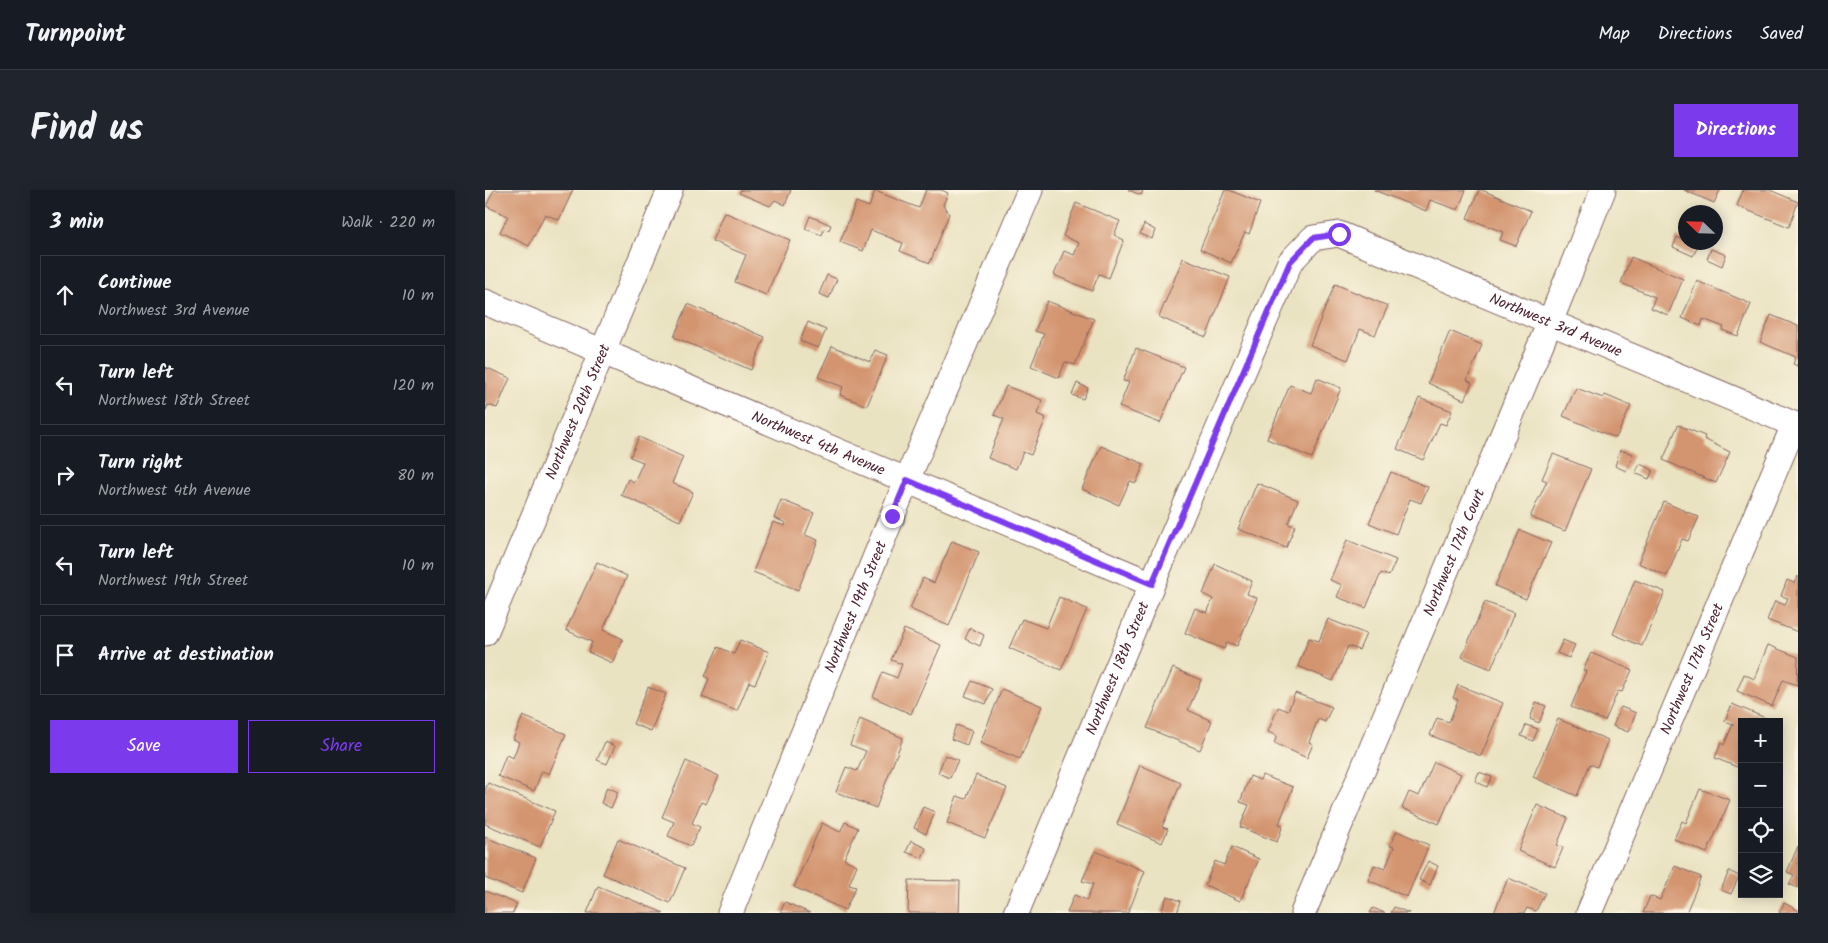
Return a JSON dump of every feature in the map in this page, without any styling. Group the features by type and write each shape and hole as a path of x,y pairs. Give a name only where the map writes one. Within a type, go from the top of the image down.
{"street":[{"name":"Northwest 20th Street","path":"485,633 669,190"},
{"name":"Northwest 19th Street","path":"730,913 907,480 1030,190"},
{"name":"Northwest 17th Court","path":"1303,913 1550,322 1603,190"},
{"name":"Northwest 3rd Avenue","path":"1313,238 1339,234 1796,426"},
{"name":"Northwest 18th Street","path":"1016,913 1152,584 1290,262 1313,238"},
{"name":"Northwest 4th Avenue","path":"485,302 1152,584"},
{"name":"Northwest 17th Street","path":"1589,913 1796,426"}],"building":[{"path":"494,190 573,190 559,220 545,214 529,246 500,232 508,216 486,206"},
{"path":"741,190 791,190 785,205 775,200 770,206 739,193"},
{"path":"926,190 941,190 948,193 943,205 949,214 930,263 900,251 903,243 871,230 863,251 840,242 856,202 869,207 875,191 919,208"},
{"path":"1128,190 1143,190 1141,195"},
{"path":"1225,190 1260,203 1249,234 1245,232 1231,263 1200,249"},
{"path":"1374,190 1466,190 1458,210 1430,200 1426,211"},
{"path":"1479,190 1531,211 1516,246 1500,240 1503,232 1467,218"},
{"path":"1684,190 1720,190 1714,203"},
{"path":"1743,190 1770,190 1798,202 1789,227 1737,206"},
{"path":"1076,203 1120,221 1114,235 1124,240 1109,278 1099,274 1092,291 1054,275 1064,251 1074,255 1079,243 1063,236"},
{"path":"724,212 790,240 766,295 735,282 746,255 712,241"},
{"path":"810,216 831,225 829,230 824,229 822,235 805,229"},
{"path":"1144,224 1155,230 1152,239 1140,234"},
{"path":"1677,237 1678,249 1673,247"},
{"path":"1680,250 1696,250 1693,256"},
{"path":"1711,250 1726,255 1722,266 1707,259"},
{"path":"1631,257 1683,279 1668,315 1651,308 1655,297 1621,283"},
{"path":"1183,258 1230,277 1206,337 1159,317"},
{"path":"827,275 837,279 829,298 819,294"},
{"path":"1697,281 1751,304 1738,336 1722,330 1724,327 1703,319 1701,326 1682,318"},
{"path":"1335,284 1388,306 1375,335 1360,329 1348,360 1310,345"},
{"path":"1047,301 1094,319 1075,365 1065,362 1059,378 1031,366 1044,334 1035,331"},
{"path":"688,304 765,337 751,370 674,337"},
{"path":"1771,315 1798,326 1798,366 1793,364 1796,357 1760,342"},
{"path":"808,322 826,330 818,348 800,341"},
{"path":"1450,331 1482,345 1467,380 1472,383 1464,400 1428,383"},
{"path":"832,346 870,362 875,350 888,355 867,406 840,395 843,387 818,377"},
{"path":"1136,348 1184,367 1160,423 1119,407 1129,382 1123,381"},
{"path":"485,367 510,378 497,408 488,405 485,412"},
{"path":"1317,378 1341,388 1312,458 1267,439 1290,385 1311,393"},
{"path":"1077,383 1088,388 1083,399 1072,395"},
{"path":"1006,386 1042,400 1037,414 1046,418 1031,455 1023,452 1016,469 988,458 1004,419 994,415"},
{"path":"1576,388 1603,398 1605,395 1631,406 1616,438 1563,416"},
{"path":"1419,398 1452,411 1446,425 1440,423 1423,460 1397,449"},
{"path":"1678,425 1705,436 1704,439 1730,452 1716,483 1663,460"},
{"path":"639,437 683,457 672,483 693,492 680,521 621,495 628,479 634,482 643,462 630,457"},
{"path":"1101,446 1144,464 1136,483 1130,481 1119,505 1082,489"},
{"path":"1620,450 1633,454 1626,471 1615,466"},
{"path":"1553,454 1591,469 1565,531 1530,517 1547,481 1542,479"},
{"path":"1640,464 1653,470 1649,479 1635,473"},
{"path":"1391,472 1428,487 1421,503 1410,499 1396,534 1369,523"},
{"path":"1257,483 1298,500 1288,524 1295,526 1286,548 1238,529"},
{"path":"781,500 814,513 805,535 818,540 798,590 753,572 773,522 785,526 786,523 774,518"},
{"path":"1664,502 1699,517 1688,541 1682,539 1667,576 1638,563"},
{"path":"1520,530 1551,543 1526,599 1495,586"},
{"path":"1347,540 1396,560 1389,576 1381,573 1366,608 1337,597 1342,585 1330,580"},
{"path":"952,541 979,552 949,626 910,609 923,578 934,583"},
{"path":"597,562 627,576 603,630 623,639 612,663 588,652 592,642 566,630"},
{"path":"1215,564 1252,581 1247,594 1257,598 1237,646 1227,642 1224,649 1185,633 1195,608 1207,613 1213,599 1203,594"},
{"path":"1798,576 1798,632 1767,620 1775,601 1785,605 1788,598 1781,596 1787,580 1794,583"},
{"path":"1635,580 1665,592 1642,646 1613,634"},
{"path":"1059,597 1087,609 1061,670 1009,648 1022,619 1046,628"},
{"path":"1485,602 1514,613 1491,669 1462,657"},
{"path":"1328,619 1366,634 1359,650 1348,646 1333,681 1298,666 1309,638 1319,641"},
{"path":"970,628 984,635 980,646 965,639"},
{"path":"904,629 941,645 911,714 873,697 883,672 897,678 902,664 891,660"},
{"path":"740,640 769,652 755,684 749,682 737,711 702,697 709,679 705,676 718,647 734,654"},
{"path":"1563,640 1575,645 1569,658 1557,653"},
{"path":"1768,645 1798,657 1797,685 1783,680 1772,706 1737,691 1744,674 1754,679"},
{"path":"1591,653 1632,670 1622,692 1618,691 1605,721 1571,707 1586,671 1583,670"},
{"path":"1173,668 1201,680 1188,710 1212,721 1200,750 1147,728"},
{"path":"972,681 992,689 986,704 965,696"},
{"path":"1458,685 1503,703 1481,756 1430,735 1437,718 1449,722 1458,700 1453,698"},
{"path":"648,687 666,694 651,731 633,724"},
{"path":"1002,689 1042,706 1020,759 980,743"},
{"path":"1295,693 1332,707 1325,722 1318,719 1309,742 1313,744 1307,758 1274,743 1277,736 1268,732 1278,707 1288,711"},
{"path":"1536,702 1546,706 1539,723 1530,719"},
{"path":"1732,704 1765,718 1738,718 1738,767 1715,758 1721,743 1724,745 1733,724 1725,721"},
{"path":"1621,707 1636,713 1628,732 1613,726"},
{"path":"523,716 566,734 549,774 542,771 534,791 498,776 506,755 513,758 519,742 513,739"},
{"path":"860,719 903,738 876,808 836,792 846,767 857,771 866,751 850,745"},
{"path":"1558,719 1608,740 1597,767 1590,764 1577,796 1533,777"},
{"path":"956,725 972,731 967,745 951,739"},
{"path":"1526,725 1538,729 1533,741 1521,736"},
{"path":"605,742 615,746 607,764 597,760"},
{"path":"945,755 958,760 950,778 938,773"},
{"path":"686,761 719,776 706,804 701,802 692,823 700,827 691,846 668,836 674,822 662,817"},
{"path":"1434,762 1461,774 1439,824 1402,808 1409,792 1419,796"},
{"path":"1140,765 1181,783 1162,827 1168,829 1162,843 1117,824"},
{"path":"1479,772 1492,777 1487,787 1475,781"},
{"path":"976,775 1007,788 985,838 947,823 957,796 966,799"},
{"path":"1262,775 1293,787 1279,824 1283,825 1277,842 1240,827 1249,805 1240,802 1250,776 1260,780"},
{"path":"488,783 555,811 540,847 485,824 485,790"},
{"path":"607,787 618,792 611,808 601,803"},
{"path":"1700,789 1730,800 1707,853 1674,839 1682,821 1686,823"},
{"path":"1537,805 1568,818 1557,845 1563,848 1555,867 1518,851"},
{"path":"923,807 935,812 926,834 914,828"},
{"path":"845,822 858,828 844,859 857,865 849,885 856,887 845,910 794,887 822,823 840,832"},
{"path":"1397,831 1429,845 1407,897 1368,880 1374,865 1385,869 1394,847 1390,846"},
{"path":"485,837 536,858 522,893 485,878"},
{"path":"618,839 685,868 670,903 603,874"},
{"path":"911,841 926,848 922,858 906,852"},
{"path":"1798,846 1798,888 1789,884 1794,875 1787,872"},
{"path":"1232,847 1259,859 1240,901 1205,885 1215,861 1224,865"},
{"path":"1095,851 1145,871 1128,913 1067,913 1074,895 1087,900 1093,884 1082,881"},
{"path":"1428,861 1438,866 1430,885 1419,880"},
{"path":"1675,866 1701,877 1686,913 1643,913 1650,896 1660,900"},
{"path":"1729,871 1738,876 1731,894 1721,890"},
{"path":"1508,878 1545,893 1536,911 1527,908 1524,913 1494,913"},
{"path":"909,880 960,881 959,913 908,913"},
{"path":"598,886 664,913 587,913"},
{"path":"485,891 517,904 513,913 485,913"},
{"path":"1167,896 1181,901 1177,913 1161,913"},
{"path":"785,902 810,913 780,913"},
{"path":"1784,903 1798,910 1798,913 1779,913"},
{"path":"1394,907 1409,913 1391,913"},
{"path":"1373,908 1385,913 1370,913"}],"route":[{"path":"892,516 907,480 1152,584 1290,262 1313,238 1339,234"}]}
